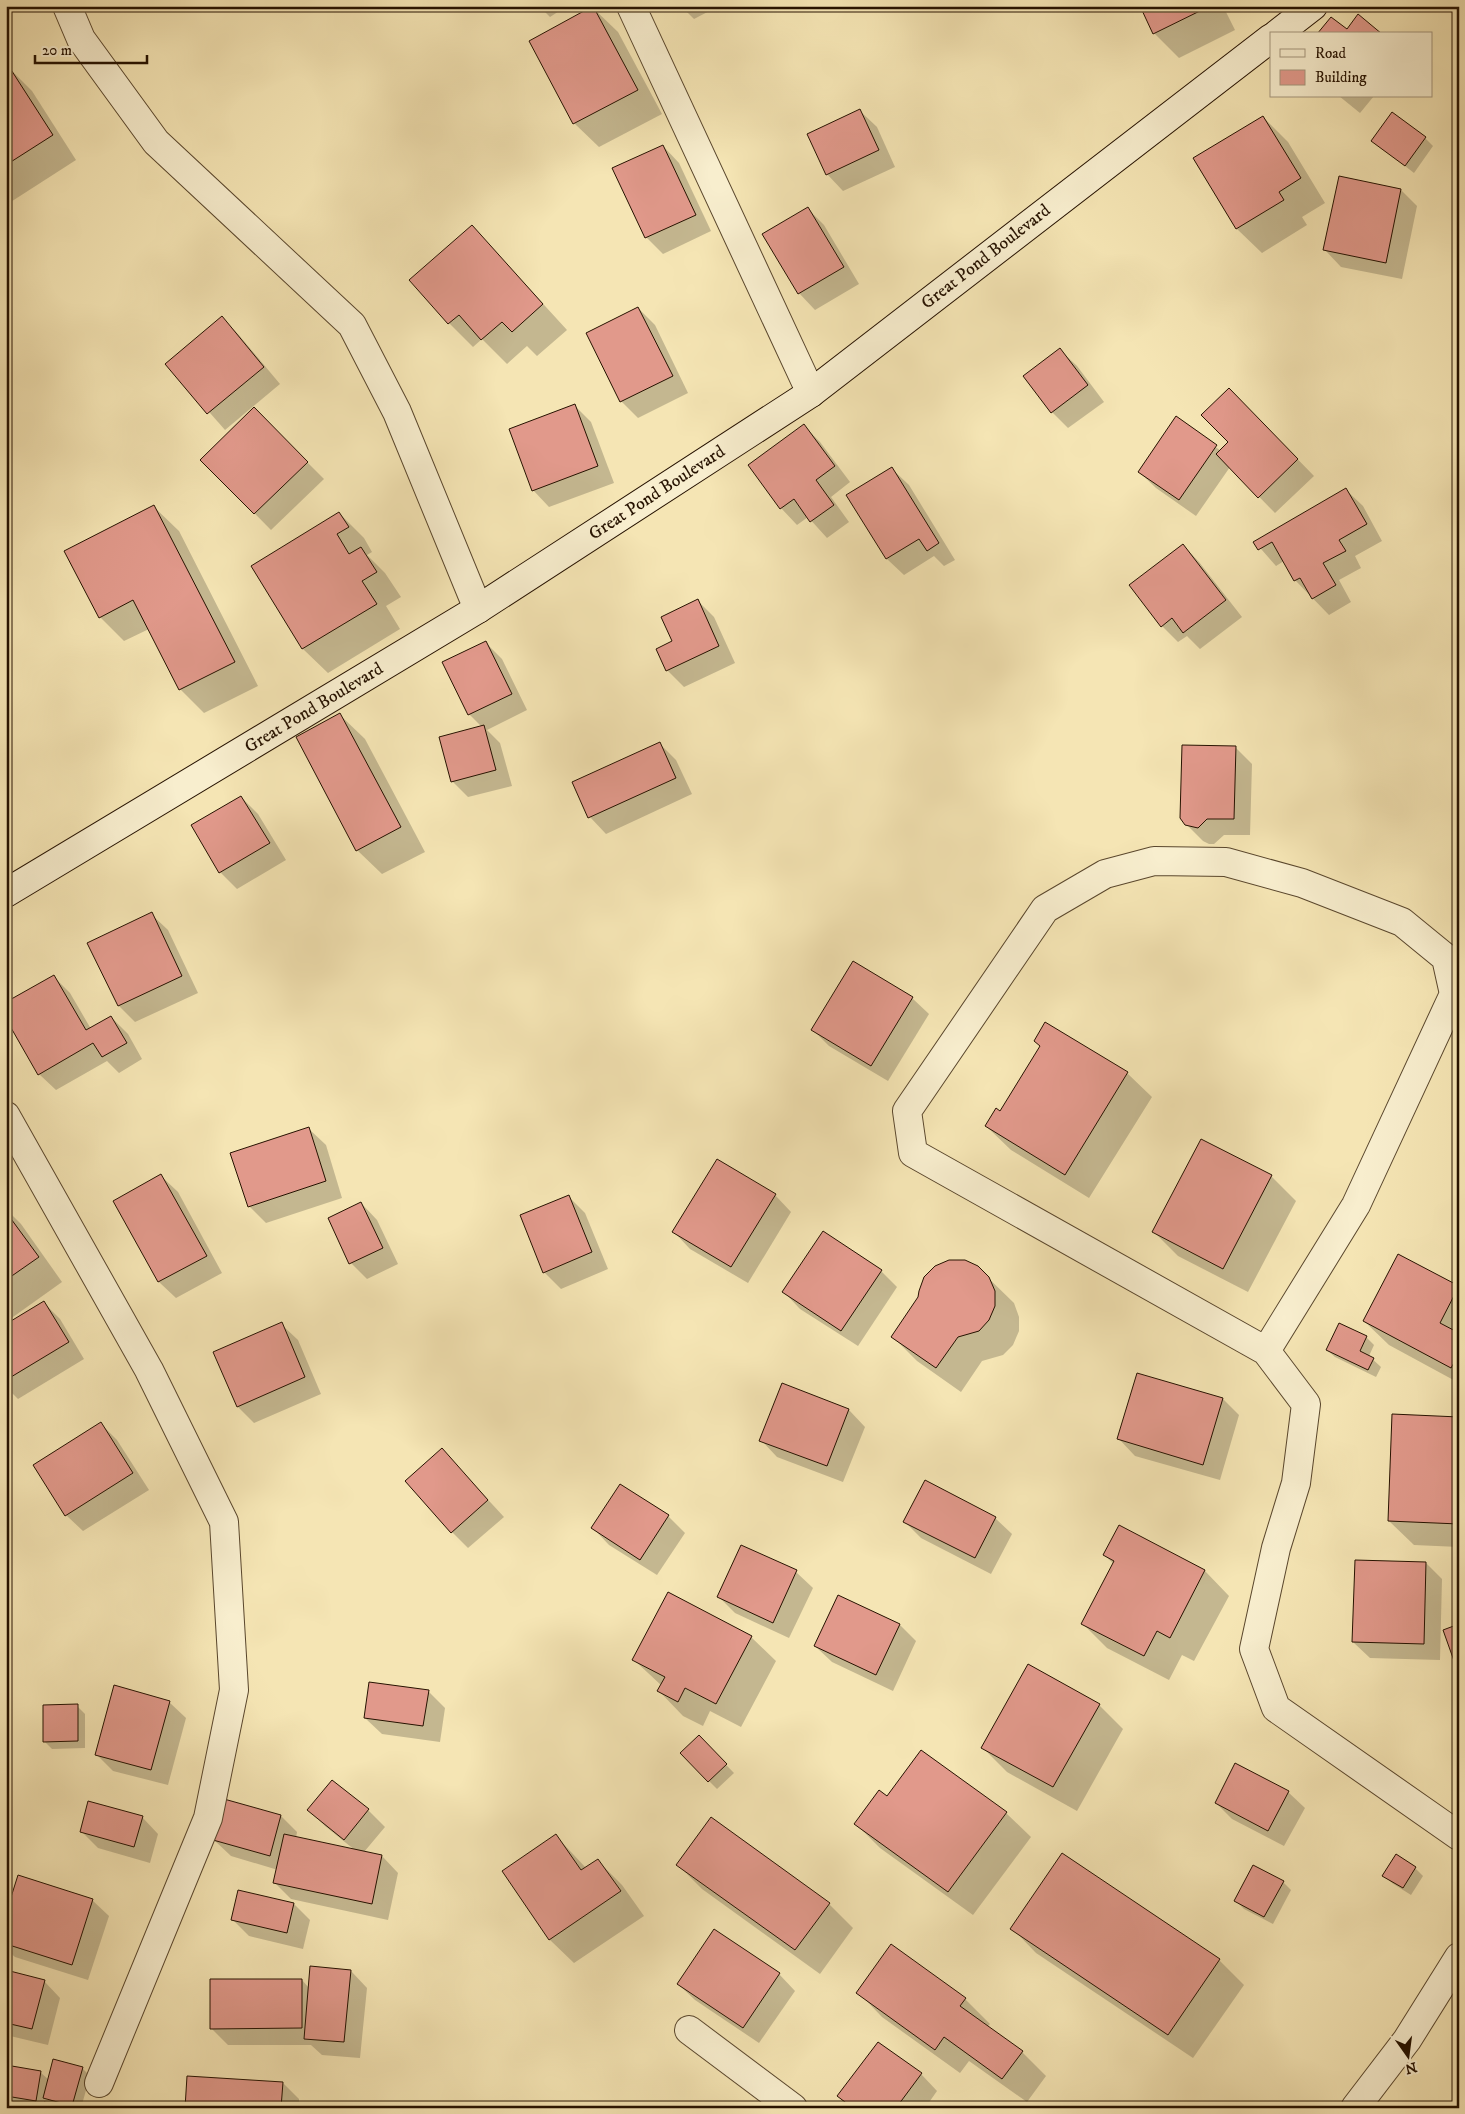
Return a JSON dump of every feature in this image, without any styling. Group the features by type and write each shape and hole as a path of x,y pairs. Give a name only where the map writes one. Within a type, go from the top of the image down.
{"street":[{"path":"67,6 81,39 156,142 352,325 397,412 478,609"},
{"path":"630,6 811,393"},
{"path":"1280,32 1313,6"},
{"name":"Great Pond Boulevard","path":"6,893 478,609 811,393 1270,39"},
{"path":"1266,1351 1356,1205 1454,994 1446,958 1402,922 1302,882 1226,862 1154,860 1106,874 1045,909 907,1110 913,1152 1266,1351 1306,1404 1296,1483 1276,1548 1254,1649 1276,1708 1459,1836"},
{"path":"6,1116 148,1370 224,1522 234,1690 208,1818 99,2083"},
{"path":"1355,2108 1407,2040 1459,1957"},
{"path":"689,2030 792,2108"}],"building":[{"path":"593,6 638,90 573,124 529,41"},
{"path":"1140,6 1210,6 1153,34"},
{"path":"1453,6 1459,6 1459,48"},
{"path":"1358,14 1380,32 1319,32 1331,17 1347,29"},
{"path":"8,65 53,135 6,165 6,67"},
{"path":"860,109 879,150 826,175 807,134"},
{"path":"1392,112 1426,137 1405,166 1371,141"},
{"path":"1263,116 1301,178 1279,192 1284,200 1236,229 1193,158"},
{"path":"663,145 696,215 645,238 612,168"},
{"path":"1339,176 1401,189 1386,263 1323,250"},
{"path":"808,207 844,267 798,294 762,234"},
{"path":"472,225 543,304 512,332 502,322 481,340 459,315 448,324 409,280"},
{"path":"638,307 673,376 620,402 586,333"},
{"path":"222,316 264,367 207,414 165,364"},
{"path":"1060,348 1088,385 1051,413 1023,376"},
{"path":"1229,388 1298,459 1258,498 1216,454 1228,442 1201,415"},
{"path":"575,404 598,466 532,491 509,429"},
{"path":"254,407 308,462 254,514 200,460"},
{"path":"1176,416 1217,445 1179,500 1138,472"},
{"path":"804,424 835,466 816,480 834,505 810,522 794,499 780,509 748,465"},
{"path":"892,467 939,543 927,551 919,539 886,559 846,495"},
{"path":"1346,488 1367,524 1339,540 1346,551 1323,563 1336,585 1312,599 1300,578 1294,581 1272,542 1258,550 1253,542"},
{"path":"154,505 235,662 179,690 133,600 99,618 64,551"},
{"path":"339,512 349,527 337,534 349,554 361,547 377,572 362,581 377,604 302,649 251,566"},
{"path":"1183,544 1226,600 1183,633 1172,618 1161,627 1129,585"},
{"path":"698,599 719,646 666,671 656,649 672,641 661,617"},
{"path":"486,641 512,694 468,715 442,662"},
{"path":"340,713 401,827 356,851 296,737"},
{"path":"484,725 496,770 451,782 439,737"},
{"path":"660,742 676,778 588,818 572,782"},
{"path":"1182,745 1236,746 1234,819 1207,819 1198,828 1185,825 1180,818"},
{"path":"241,796 270,843 219,873 191,825"},
{"path":"152,912 182,976 118,1006 87,943"},
{"path":"853,961 913,997 871,1066 811,1030"},
{"path":"54,975 86,1030 111,1016 127,1043 102,1057 93,1043 38,1075 6,1019 6,1002"},
{"path":"1045,1022 1128,1072 1065,1175 985,1126 996,1108 1000,1111 1040,1046 1034,1041"},
{"path":"309,1127 326,1181 248,1207 230,1153"},
{"path":"1201,1139 1272,1175 1223,1269 1152,1232"},
{"path":"717,1159 776,1194 731,1267 672,1232"},
{"path":"161,1174 207,1256 158,1282 113,1201"},
{"path":"569,1195 592,1252 543,1273 520,1215"},
{"path":"361,1202 383,1248 349,1264 328,1218"},
{"path":"6,1212 39,1257 6,1280"},
{"path":"823,1231 882,1270 841,1331 782,1292"},
{"path":"1398,1254 1459,1286 1440,1323 1459,1333 1459,1354 1451,1368 1363,1321"},
{"path":"949,1260 965,1260 978,1266 989,1277 995,1291 995,1306 989,1320 979,1331 958,1337 936,1368 891,1337 918,1297 924,1277 935,1266"},
{"path":"44,1301 69,1342 6,1380 6,1324"},
{"path":"282,1322 305,1377 237,1407 213,1352"},
{"path":"1339,1323 1367,1336 1360,1351 1374,1358 1368,1370 1326,1350"},
{"path":"1137,1373 1223,1398 1203,1465 1117,1439"},
{"path":"782,1383 849,1409 827,1466 759,1441"},
{"path":"1392,1414 1459,1417 1459,1524 1388,1521"},
{"path":"101,1422 133,1473 65,1516 33,1465"},
{"path":"442,1448 488,1500 451,1533 405,1481"},
{"path":"925,1480 996,1517 975,1558 903,1522"},
{"path":"620,1484 669,1515 640,1560 591,1528"},
{"path":"1119,1525 1205,1570 1170,1638 1157,1631 1144,1656 1081,1624 1114,1561 1103,1555"},
{"path":"741,1545 797,1570 773,1623 717,1597"},
{"path":"1355,1560 1426,1562 1424,1644 1352,1642"},
{"path":"668,1592 752,1636 716,1704 685,1688 678,1702 657,1691 665,1677 632,1660"},
{"path":"838,1595 900,1624 876,1675 814,1646"},
{"path":"1459,1624 1459,1675 1443,1630"},
{"path":"1028,1664 1100,1704 1053,1787 981,1748"},
{"path":"369,1682 429,1690 423,1726 364,1718"},
{"path":"114,1685 170,1701 151,1770 95,1755"},
{"path":"78,1704 78,1741 43,1742 43,1705"},
{"path":"699,1735 727,1764 708,1782 680,1753"},
{"path":"921,1750 1007,1812 948,1892 854,1824 879,1790 887,1796"},
{"path":"1235,1763 1289,1791 1268,1831 1215,1803"},
{"path":"332,1780 369,1809 344,1840 307,1810"},
{"path":"224,1799 281,1815 270,1856 213,1840"},
{"path":"88,1801 143,1816 134,1847 80,1832"},
{"path":"711,1817 830,1903 795,1950 676,1865"},
{"path":"284,1834 382,1855 372,1904 273,1883"},
{"path":"556,1834 581,1870 598,1859 621,1891 549,1940 502,1871"},
{"path":"1062,1853 1220,1959 1168,2035 1010,1929"},
{"path":"1396,1854 1416,1867 1403,1888 1382,1876"},
{"path":"1253,1865 1284,1881 1264,1917 1234,1901"},
{"path":"18,1875 93,1899 72,1965 6,1944 6,1913"},
{"path":"238,1890 294,1903 287,1933 231,1920"},
{"path":"714,1929 780,1973 743,2028 677,1984"},
{"path":"891,1944 966,1998 960,2006 1023,2051 1002,2079 944,2037 935,2050 856,1993"},
{"path":"310,1966 351,1970 344,2042 304,2039"},
{"path":"6,1970 45,1980 32,2029 6,2023"},
{"path":"210,1979 302,1979 302,2028 210,2029"},
{"path":"878,2042 922,2073 896,2108 853,2108 837,2096"},
{"path":"53,2059 83,2067 72,2106 43,2098"},
{"path":"6,2065 41,2071 36,2101 6,2096"},
{"path":"187,2076 283,2082 281,2108 185,2108"},
{"path":"44,2102 68,2108 43,2108"}]}
